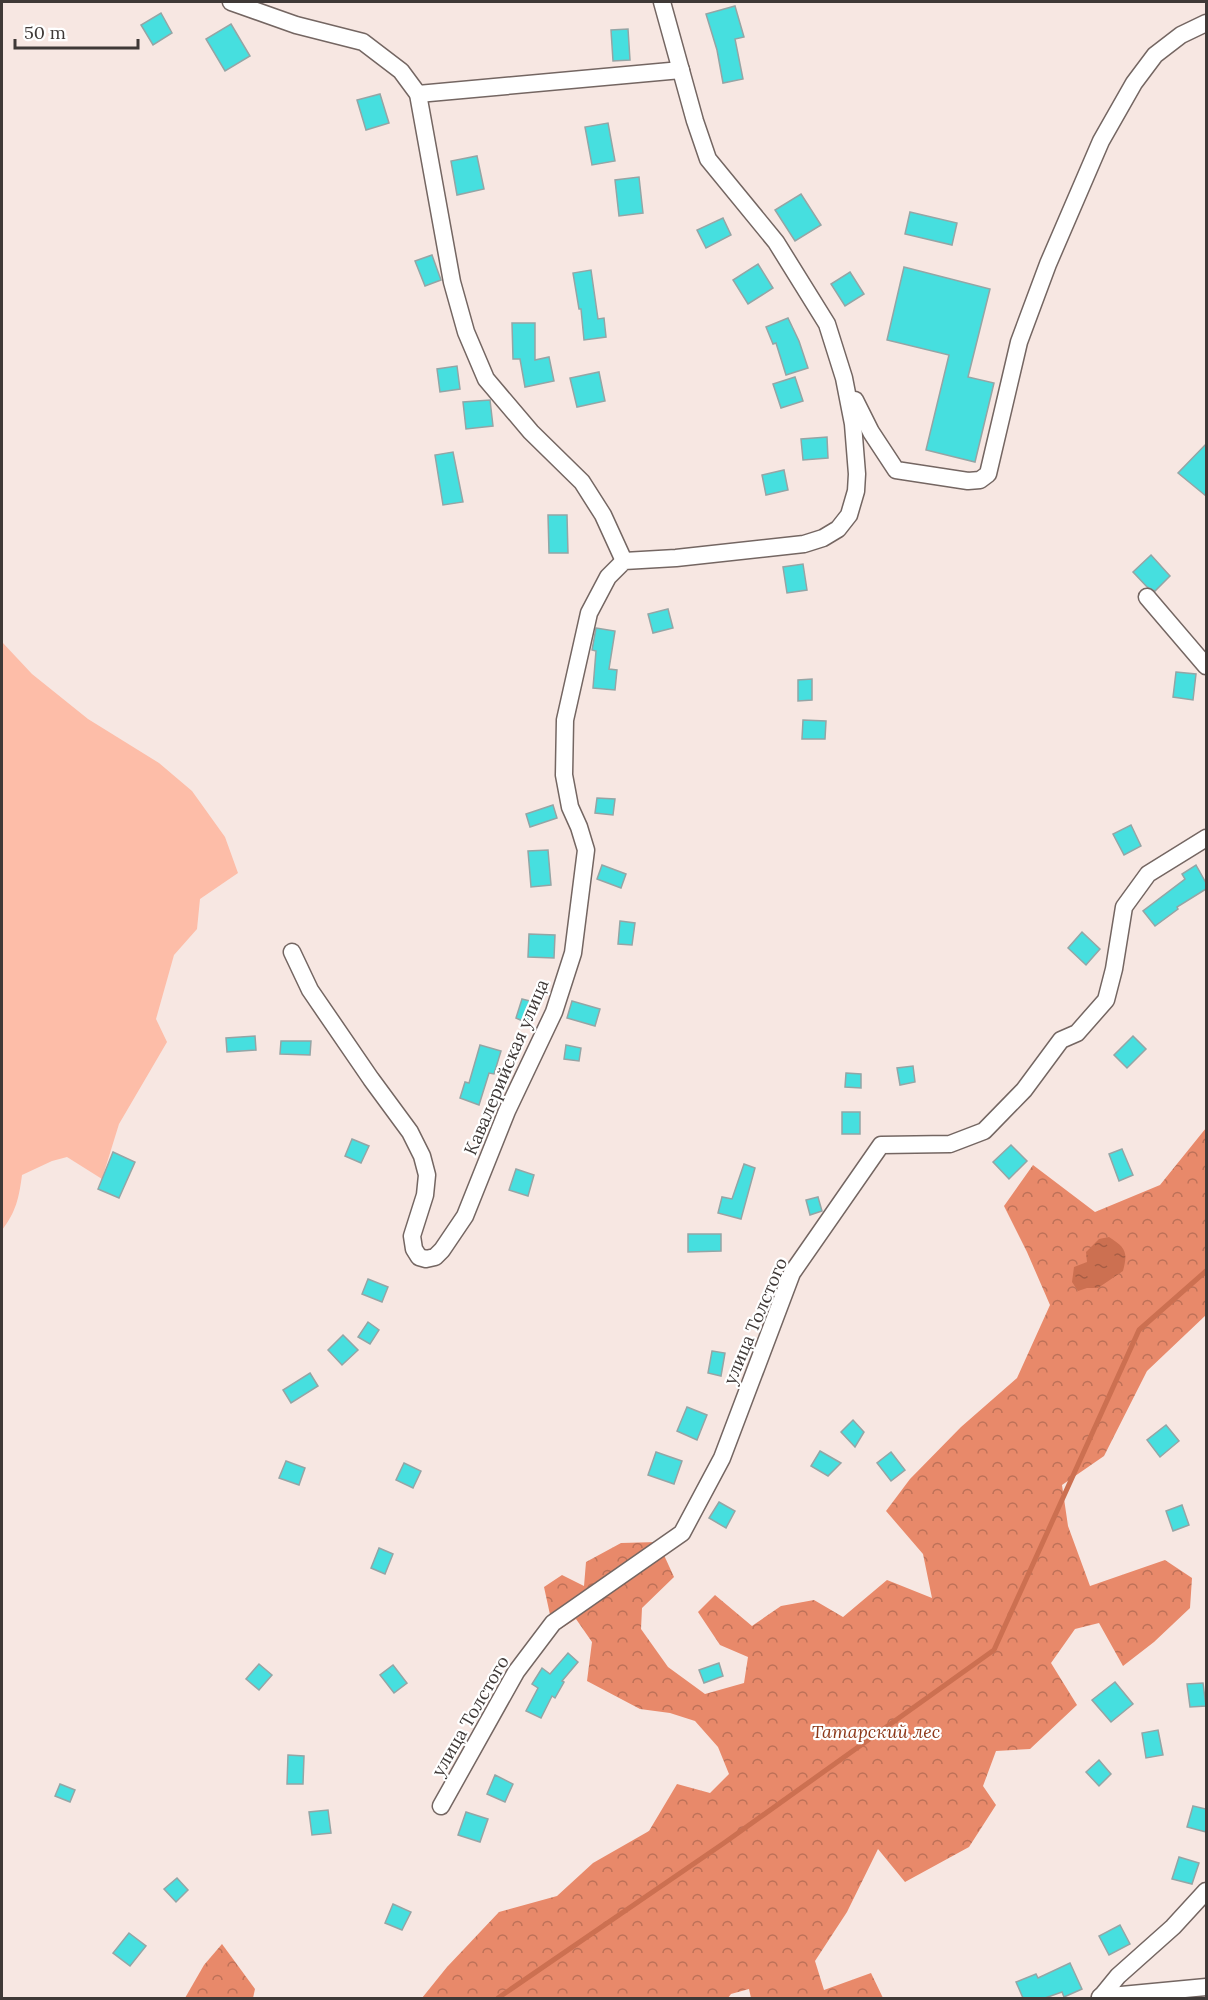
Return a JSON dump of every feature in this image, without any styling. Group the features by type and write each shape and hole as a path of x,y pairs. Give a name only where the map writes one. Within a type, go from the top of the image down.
{"street":[{"path":"231,2 296,25 363,42 400,71 418,94 452,282 466,332 486,379 531,432 582,482 603,515 624,561 687,557 804,544 823,538 838,529 849,515 855,491 857,474 853,424 844,378 827,324 776,242 708,159 662,2"},
{"path":"844,378 871,432 896,470 968,481 980,480 988,474 1019,342 1048,264 1101,141 1134,83 1155,55 1181,35 1206,23"},
{"path":"418,94 681,70"},
{"name":"Кавалерийская улица","path":"292,952 310,990 410,1132 422,1156 427,1175 425,1195 412,1236 414,1249 419,1257 426,1259 435,1257 465,1216 507,1111 554,1012 573,953 586,850 570,807 564,775 565,720 589,613 608,577 624,561"},
{"path":"1148,597 1206,666"},
{"name":"улица Толстого","path":"441,1806 516,1672 553,1623 682,1533 722,1458 792,1273 881,1145 950,1144 984,1131 1024,1090 1061,1040 1077,1033 1106,1000 1114,969 1124,907 1148,874 1206,838"},
{"path":"1100,1998 1118,1976 1173,1927 1206,1891"},
{"path":"1100,1998 1206,1987"}],"shaded area":[{"path":"2,642 32,674 88,719 159,763 192,791 225,837 238,873 200,899 197,929 174,955 156,1019 167,1042 119,1124 102,1179 67,1157 52,1161 22,1175 16,1204 2,1230"}],"green space":[{"name":"Татарский лес","path":"1206,1128 1206,1315 1147,1371 1104,1456 1062,1485 1068,1526 1090,1586 1165,1560 1192,1578 1190,1608 1154,1642 1123,1666 1099,1623 1075,1629 1051,1663 1077,1705 1030,1749 996,1751 983,1786 996,1805 969,1847 905,1882 878,1849 847,1912 815,1961 824,1990 871,1973 883,1998 751,1998 749,1989 731,1994 728,1998 422,1998 447,1967 499,1912 557,1896 593,1863 649,1831 677,1784 710,1793 729,1774 718,1747 695,1721 670,1713 640,1709 587,1681 592,1642 576,1619 554,1633 544,1587 562,1575 584,1586 586,1562 621,1543 658,1542 674,1577 642,1608 641,1629 668,1667 705,1694 744,1683 748,1657 720,1645 698,1612 715,1595 752,1626 781,1606 814,1600 843,1617 887,1580 932,1598 923,1554 886,1511 910,1479 961,1427 1017,1378 1050,1305 1004,1206 1033,1165 1095,1212 1160,1185"},
{"path":"222,1944 255,1989 253,1998 185,1998 204,1965"}],"water":[{"path":"1109,1237 1124,1251 1123,1271 1098,1288 1078,1291 1072,1282 1074,1267 1087,1262 1086,1252 1099,1239"}],"building":[{"path":"735,6 744,37 735,39 743,79 723,83 717,50 706,14"},
{"path":"161,13 172,33 153,45 141,25"},
{"path":"231,24 250,56 225,71 206,39"},
{"path":"628,29 630,60 613,61 611,30"},
{"path":"380,94 389,123 366,130 357,100"},
{"path":"608,123 615,161 592,165 585,127"},
{"path":"477,156 484,189 457,195 451,161"},
{"path":"639,177 643,213 619,216 615,180"},
{"path":"801,194 821,225 795,241 775,210"},
{"path":"910,212 957,223 952,245 905,234"},
{"path":"723,218 731,235 706,248 697,230"},
{"path":"432,255 441,280 425,286 415,261"},
{"path":"758,264 773,288 748,304 733,280"},
{"path":"904,267 990,289 968,377 994,383 975,462 926,450 949,355 887,340"},
{"path":"591,270 598,319 604,318 606,337 584,340 581,309 579,309 573,273"},
{"path":"850,272 864,294 845,306 831,284"},
{"path":"788,318 808,368 786,375 776,343 773,344 766,327"},
{"path":"512,323 535,323 535,360 549,357 554,381 525,387 520,359 513,359"},
{"path":"457,366 460,389 440,392 437,369"},
{"path":"599,372 605,401 577,407 570,378"},
{"path":"795,377 803,401 781,408 773,384"},
{"path":"490,400 493,426 466,429 463,402"},
{"path":"827,437 828,458 803,460 801,439"},
{"path":"1206,444 1206,496 1178,473"},
{"path":"453,452 463,502 443,505 435,455"},
{"path":"784,470 788,490 766,495 762,475"},
{"path":"548,515 567,515 568,553 549,553"},
{"path":"1151,555 1170,576 1155,591 1147,587 1133,572"},
{"path":"803,564 807,590 787,593 783,567"},
{"path":"668,609 673,628 653,633 648,614"},
{"path":"596,628 615,631 609,669 617,670 615,690 593,688 596,651 592,650"},
{"path":"1176,672 1196,674 1193,700 1173,697"},
{"path":"812,679 812,700 798,701 798,680"},
{"path":"803,720 826,721 825,739 802,739"},
{"path":"597,798 615,799 613,815 595,813"},
{"path":"553,805 557,818 530,827 526,814"},
{"path":"1131,825 1141,846 1124,855 1113,834"},
{"path":"548,850 551,885 531,887 528,851"},
{"path":"602,865 626,874 621,888 597,879"},
{"path":"1196,865 1206,883 1206,889 1177,907 1178,909 1155,926 1143,911 1185,879 1182,874"},
{"path":"620,921 635,923 632,945 618,944"},
{"path":"1082,932 1100,949 1086,965 1068,948"},
{"path":"529,934 555,935 554,958 528,957"},
{"path":"522,999 534,1002 527,1023 516,1018"},
{"path":"572,1001 600,1009 595,1026 567,1018"},
{"path":"255,1036 256,1050 227,1052 226,1038"},
{"path":"1133,1036 1146,1049 1127,1068 1114,1055"},
{"path":"281,1041 311,1041 310,1055 280,1054"},
{"path":"480,1045 501,1051 494,1074 489,1073 479,1105 460,1098 465,1082 469,1083"},
{"path":"566,1045 581,1048 579,1061 564,1059"},
{"path":"913,1066 915,1082 900,1085 897,1068"},
{"path":"846,1073 861,1074 861,1088 845,1087"},
{"path":"842,1112 860,1112 860,1134 842,1134"},
{"path":"352,1139 369,1146 361,1163 345,1156"},
{"path":"1011,1145 1027,1161 1009,1179 993,1162"},
{"path":"1122,1149 1133,1175 1119,1181 1109,1154"},
{"path":"113,1152 135,1162 119,1198 98,1189"},
{"path":"744,1164 755,1168 741,1219 718,1213 722,1197 732,1199"},
{"path":"516,1169 534,1175 528,1196 509,1190"},
{"path":"818,1197 822,1211 810,1215 806,1200"},
{"path":"688,1234 721,1234 721,1251 688,1252"},
{"path":"368,1279 388,1287 382,1302 362,1294"},
{"path":"368,1322 379,1330 370,1344 358,1337"},
{"path":"343,1335 358,1350 342,1365 328,1350"},
{"path":"712,1351 725,1353 721,1376 708,1373"},
{"path":"310,1373 318,1386 291,1403 283,1390"},
{"path":"687,1407 707,1415 697,1440 677,1431"},
{"path":"853,1420 864,1432 855,1447 841,1432"},
{"path":"1166,1425 1179,1441 1160,1457 1147,1440"},
{"path":"820,1451 841,1463 828,1476 811,1466"},
{"path":"656,1452 682,1461 674,1484 648,1475"},
{"path":"891,1452 905,1470 891,1481 877,1463"},
{"path":"286,1461 305,1468 299,1485 279,1478"},
{"path":"404,1463 421,1471 413,1488 396,1480"},
{"path":"719,1502 735,1511 726,1528 709,1518"},
{"path":"1182,1505 1189,1525 1173,1531 1166,1511"},
{"path":"379,1548 393,1554 385,1574 371,1568"},
{"path":"568,1653 578,1662 562,1681 564,1682 555,1698 552,1696 541,1718 526,1711 538,1688 532,1684 542,1668 550,1674"},
{"path":"719,1663 723,1676 704,1683 699,1670"},
{"path":"259,1664 272,1675 259,1690 246,1679"},
{"path":"393,1665 407,1683 394,1693 380,1675"},
{"path":"1115,1682 1133,1704 1111,1722 1092,1700"},
{"path":"1203,1683 1206,1706 1190,1707 1187,1684"},
{"path":"1158,1730 1163,1755 1146,1758 1142,1733"},
{"path":"288,1755 304,1756 303,1784 287,1784"},
{"path":"1099,1760 1111,1774 1099,1786 1086,1772"},
{"path":"495,1775 513,1784 505,1802 487,1794"},
{"path":"60,1784 75,1790 70,1802 55,1796"},
{"path":"1193,1806 1206,1809 1206,1832 1187,1827"},
{"path":"328,1810 331,1833 312,1835 309,1812"},
{"path":"466,1812 488,1819 480,1842 458,1835"},
{"path":"1179,1857 1199,1863 1192,1884 1172,1879"},
{"path":"177,1878 188,1890 176,1902 164,1889"},
{"path":"393,1904 411,1912 402,1930 385,1923"},
{"path":"1120,1925 1130,1944 1109,1955 1099,1936"},
{"path":"129,1933 146,1946 130,1966 113,1953"},
{"path":"1070,1963 1082,1989 1064,1997 1062,1992 1045,1998 1023,1998 1016,1982 1036,1974 1038,1978"}],"waterway":[{"path":"498,1998 724,1843 994,1650 1139,1330 1206,1271"}]}
